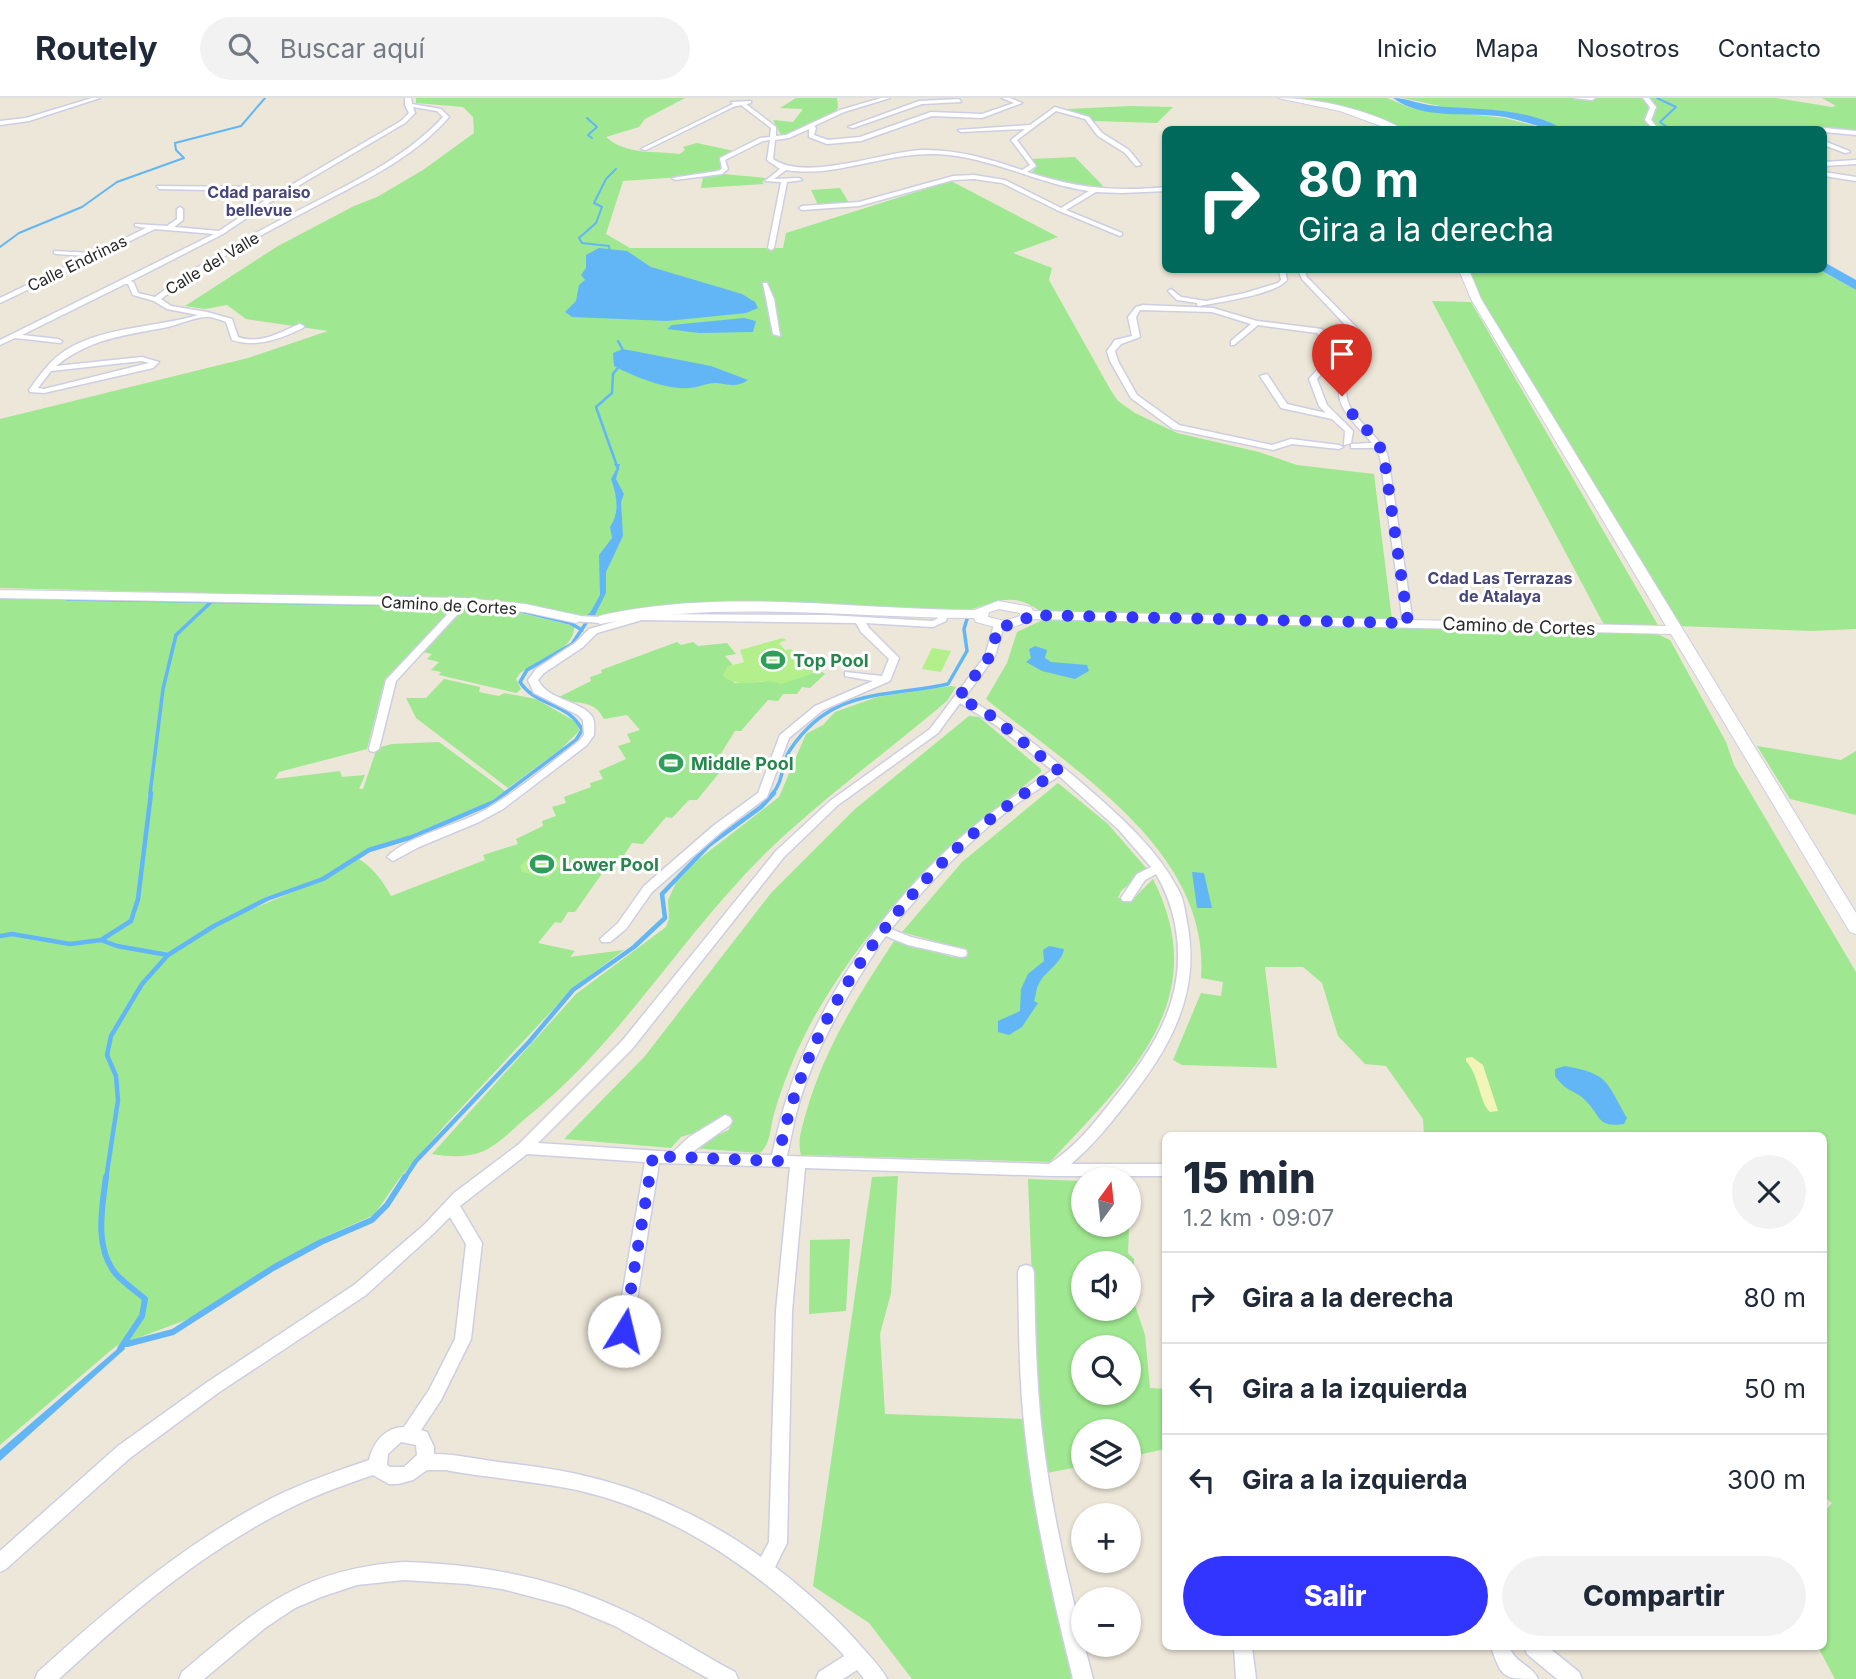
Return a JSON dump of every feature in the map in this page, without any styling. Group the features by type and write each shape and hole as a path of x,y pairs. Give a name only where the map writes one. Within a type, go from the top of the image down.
{"street":[{"path":"0,123 60,111 97,98"},
{"path":"644,149 740,101 755,98"},
{"path":"675,178 720,173 725,169 722,159 762,139 787,137 841,109 887,98"},
{"path":"810,127 813,128 811,136 819,141 860,139 931,114 982,116 1019,103 1004,98"},
{"path":"1282,98 1342,109 1390,126"},
{"path":"1577,98 1592,98"},
{"path":"1646,98 1653,107 1648,120 1653,126"},
{"path":"851,127 921,102 960,100"},
{"path":"0,344 221,233 267,202 403,122 412,113 408,101"},
{"name":"Calle del Valle","path":"156,299 170,286 220,257 372,174 435,129 446,117 439,110 408,101"},
{"path":"740,101 771,124 775,138 770,160 772,164 784,168 819,170 891,154 923,152 978,156 1050,181 1095,190 1162,189"},
{"path":"1024,171 1033,166 1014,140 1055,109 1077,113 1087,118 1098,135 1133,155 1138,165"},
{"path":"961,130 1030,127"},
{"path":"1827,130 1856,135"},
{"path":"1827,144 1847,152"},
{"path":"1827,164 1856,162"},
{"path":"784,168 768,180 799,180"},
{"path":"1827,174 1856,179"},
{"path":"802,208 859,204 953,178 974,177 1003,181 1061,210 1120,234"},
{"path":"771,248 784,181"},
{"path":"159,187 254,189 265,192 267,202"},
{"path":"1061,210 1095,190"},
{"path":"168,228 180,220 180,209"},
{"path":"138,225 221,233"},
{"name":"Calle Endrinas","path":"0,301 155,226"},
{"path":"56,252 95,255"},
{"path":"1171,291 1186,300 1220,299 1257,293 1283,282 1282,273"},
{"path":"1302,273 1362,340 1363,357 1344,383 1342,396 1346,406 1380,445 1387,474 1408,623"},
{"path":"1465,273 1476,299 1856,928"},
{"path":"123,281 131,283 135,294 156,299 169,308 207,314 229,321 235,338 243,341 262,340 300,326"},
{"path":"765,284 765,290 771,299 777,334"},
{"path":"1140,302 1208,303 1220,299"},
{"path":"1347,445 1349,431 1323,406 1313,379 1329,360 1325,336 1304,327 1256,323 1213,310 1138,308 1132,317 1136,337 1118,342 1112,355 1134,396 1176,427 1273,448 1277,448 1284,441 1347,445 1380,445"},
{"path":"51,369 136,360 155,362 150,366 44,391 34,391 51,369 100,336 181,323 207,314"},
{"path":"1234,344 1256,323"},
{"path":"15,336 58,341"},
{"path":"1265,376 1284,406 1334,417"},
{"name":"Camino de Cortes","path":"0,594 464,602 525,608 576,619 600,620 631,612 683,608 942,616 980,614"},
{"path":"374,749 391,680 464,602"},
{"path":"998,605 1018,607 1028,615 1024,622 1016,625 999,625 988,623 980,614 988,607 998,605"},
{"path":"393,857 409,846 456,830 488,813 583,743 589,735 588,719 582,713 538,691 533,680 540,671 579,645 593,631 642,617 668,615 933,624 942,616"},
{"name":"Camino de Cortes","path":"1028,615 1674,630"},
{"path":"606,939 622,926 657,881 763,795 770,783 776,754 784,737 818,708 884,680 894,658 859,620"},
{"path":"0,1563 124,1452 212,1388 360,1290 429,1229 451,1205 524,1148 628,1045 780,854 834,803 934,730 990,656 999,625"},
{"path":"849,674 884,680"},
{"path":"958,698 985,711 1059,771 1141,845 1173,890 1187,943 1178,1007 1167,1036 1138,1080 1068,1160 1052,1170"},
{"path":"778,1161 798,1090 822,1026 885,931 923,881 983,825 1028,788 1059,771"},
{"path":"1127,898 1142,877 1158,868"},
{"path":"885,931 908,941 961,953"},
{"path":"677,1158 691,1140 710,1134 725,1121"},
{"path":"524,1148 677,1158 1052,1170 1162,1170"},
{"path":"624,1331 653,1156"},
{"path":"765,1567 778,1543 784,1311 798,1162"},
{"path":"408,1434 421,1437 425,1443 426,1455 410,1474 393,1477 386,1475 378,1465 377,1457 385,1443 408,1434 435,1395 463,1339 474,1243 451,1205"},
{"path":"1026,1272 1030,1396 1059,1580 1083,1679"},
{"path":"422,1462 445,1462 597,1487 692,1524 765,1567 877,1679"},
{"path":"45,1679 110,1619 214,1538 263,1510 335,1477 378,1465"},
{"path":"189,1679 266,1616 302,1595 372,1573 401,1571 511,1581 571,1597 621,1619 728,1679"},
{"path":"1243,1650 1247,1679"},
{"path":"1501,1650 1507,1664 1528,1679"},
{"path":"1538,1650 1572,1679"},
{"path":"827,1679 858,1658"}],"green space":[{"path":"416,98 685,98 645,119 639,127 606,137 622,147 641,151 680,154 685,150 683,147 697,143 734,151 720,159 722,170 709,175 623,181 606,234 630,248 783,248 786,233 951,181 1058,237 1013,253 1052,268 1049,280 1118,401 1135,413 1177,433 1259,452 1297,465 1374,474 1392,620 1041,612 1020,601 1010,600 963,611 664,606 594,617 570,616 485,600 0,588 0,419 248,358 328,331 246,319 227,305 205,309 185,306 278,246 354,206 377,197 423,170 474,133 473,117 463,107 416,103"},
{"path":"796,98 837,98 838,108 831,115 788,135 781,135 773,120 793,122 803,109 780,108"},
{"path":"1291,98 1387,98 1411,108 1505,118 1536,126 1399,126 1345,108"},
{"path":"1403,98 1776,98 1832,107 1836,106 1822,98 1856,98 1856,133 1827,130 1827,126 1555,126 1500,111 1444,107"},
{"path":"1173,107 1157,123 1094,121 1067,109"},
{"path":"1075,157 1103,186 1101,188 1058,181 1032,172 1036,167 1032,159"},
{"path":"723,174 766,178 762,182 764,184 701,188 703,177"},
{"path":"840,188 849,203 818,205 811,190"},
{"path":"1470,273 1825,273 1856,290 1856,629 1811,631 1677,626 1476,289"},
{"path":"1432,301 1471,302 1659,627 1606,626 1603,623"},
{"path":"0,596 451,606 444,618 385,679 367,749 279,772 275,779 340,771 342,777 365,775 359,789 363,789 377,748 392,744 439,742 505,791 492,801 399,840 369,849 324,878 359,859 377,875 391,896 485,860 483,855 518,844 516,839 543,826 542,821 556,816 552,807 566,803 564,797 591,787 590,783 603,779 599,771 626,759 618,746 631,742 627,734 640,730 627,715 604,719 600,712 589,705 557,698 591,681 590,677 602,673 601,670 677,642 681,645 693,642 698,646 727,643 736,654 725,656 733,665 727,667 734,683 761,682 821,671 825,674 810,688 802,687 797,694 783,694 778,701 768,700 741,731 735,731 720,755 724,757 719,765 724,767 697,800 689,800 672,818 666,817 643,844 632,843 613,872 603,872 575,912 568,912 561,923 555,922 538,943 575,951 570,957 624,950 572,989 447,1123 399,1179 374,1215 318,1240 194,1317 116,1346 0,1445","holes":["323,878 308,885 221,923 266,897"]},
{"path":"462,607 508,610 574,626 573,634 562,648 520,673 516,679 521,689 516,693 439,675 441,672 431,670 439,662 427,659 432,654 422,652"},
{"path":"1047,618 1655,633 1670,640 1726,742 1734,765 1856,972 1856,1679 1835,1679 1820,1650 1827,1650 1827,1509 1832,1503 1827,1499 1827,1132 1424,1132 1423,1119 1386,1066 1365,1064 1338,1036 1322,983 1303,967 1265,967 1277,1068 1182,1065 1173,1060 1201,993 1221,996 1223,982 1201,978 1198,932 1184,891 1160,853 1130,818 1095,785 986,699 1007,663 1017,632"},
{"name":"Top Pool","path":"783,638 786,640 779,643 785,650 791,649 813,670 812,674 781,684 767,681 737,682 723,676 727,667 744,662 740,650"},
{"path":"932,648 951,651 941,672 922,669"},
{"path":"444,679 480,687 479,692 536,699 578,723 579,731 561,749 508,788 416,718 406,698 426,698"},
{"path":"956,687 947,701 814,809 772,847 710,914 623,1021 561,1088 484,1151 458,1156 432,1154 576,994 666,927 669,919 668,900 676,883 699,859 779,797 806,734 823,725 835,712 877,697"},
{"path":"969,716 979,717 1041,769 1041,772 978,824 921,877 846,967 815,1015 795,1056 778,1100 764,1149 760,1153 690,1148 729,1130 731,1121 681,1137 671,1148 564,1139 645,1056 771,893 855,809"},
{"path":"1757,746 1841,760 1856,751 1856,815 1790,799"},
{"path":"1058,783 1108,824 1147,869 1121,891 1118,898 1133,899 1153,879 1170,923 1174,963 1168,1000 1154,1035 1133,1068 1050,1162 801,1155 802,1129 822,1067 855,1003 894,941 953,957 966,950 902,932 962,862"},
{"name":"Lower Pool","path":"542,850 564,862 548,878 522,872 520,866 535,852"},
{"path":"898,1176 891,1293 880,1334 885,1414 1025,1419 1060,1631 1072,1679 912,1679 869,1623 813,1586 872,1177"},
{"path":"1028,1179 1071,1181 1071,1237 1129,1237 1128,1251 1071,1251 1071,1321 1140,1321 1145,1335 1150,1388 1162,1389 1162,1450 1141,1454 1141,1419 1071,1419 1071,1468 1047,1473 1036,1380"},
{"path":"850,1239 846,1311 809,1314 810,1240"}],"sand":[{"path":"1472,1057 1483,1065 1498,1111 1490,1112 1486,1108 1474,1074 1466,1061 1466,1058"}],"water":[{"path":"599,248 627,251 651,267 742,294 755,302 758,308 746,313 667,321 572,317 565,312 576,301 579,285 585,280 581,275 586,268 586,255"},
{"path":"744,318 756,321 753,332 699,333 667,329 672,325"},
{"path":"623,349 711,366 748,380 736,385 712,383 688,388 660,385 614,366 613,353"},
{"path":"614,464 620,464 616,479 624,494 621,502 623,536 606,572 606,593 594,617 584,617 590,613 600,595 599,555 612,538 610,527 617,504 611,479 617,468"},
{"path":"1035,646 1047,650 1045,658 1051,662 1087,665 1089,671 1075,679 1042,671 1026,662 1031,658 1029,649"},
{"path":"1192,872 1204,873 1212,908 1197,908"},
{"path":"1049,946 1064,949 1060,958 1039,983 1034,1001 1038,1003 1022,1027 1009,1035 998,1032 998,1021 1020,1011 1021,989 1028,974 1044,961 1043,950"},
{"path":"1565,1066 1590,1072 1605,1081 1627,1118 1624,1124 1604,1122 1585,1100 1563,1085 1555,1076 1555,1069"},
{"path":"122,1345 125,1349 0,1461 0,1450"}],"waterway":[{"path":"0,247 19,233 82,207 117,182 184,158 176,150 175,143 241,126 265,98"},
{"path":"1398,98 1430,109 1507,114 1546,126"},
{"path":"1657,98 1676,107 1660,122 1666,126"},
{"path":"587,118 597,127 588,135 592,138"},
{"path":"610,254 609,246 582,243 579,238 596,223 602,207 594,203 606,179 616,169"},
{"path":"1827,268 1856,286"},
{"path":"618,341 624,352"},
{"path":"618,469 596,407 612,393 613,374 621,364"},
{"path":"67,599 443,605"},
{"path":"150,794 163,689 176,635 210,603"},
{"path":"521,611 570,623 582,630"},
{"path":"582,630 590,617"},
{"path":"772,794 779,784 790,750 823,715 842,705 881,694 948,684 967,651 964,629 967,619"},
{"path":"504,794 576,740 582,730 569,714 534,696 520,682 527,670 572,644 582,630"},
{"path":"101,940 131,921 138,899 151,793"},
{"path":"168,955 214,926 267,899 323,879 369,850 412,837 494,802 506,793"},
{"path":"404,1179 416,1161 529,1042 573,990 634,947 665,918 662,894 709,845 761,807 774,793"},
{"path":"0,936 12,934 70,944 101,940"},
{"path":"101,940 117,946 168,955"},
{"path":"106,1179 118,1100 116,1076 107,1055 111,1036 142,984 168,955"},
{"path":"106,1177 101,1227 105,1252 116,1274 145,1299 142,1316 120,1349"},
{"path":"127,1344 173,1332 273,1268 321,1242 372,1220 387,1205 405,1177"}],"place":[{"name":"Top Pool","path":"773,660"},
{"name":"Middle Pool","path":"671,763"},
{"name":"Lower Pool","path":"542,864"}],"district":[{"name":"Cdad paraiso bellevue","path":"259,201"},
{"name":"Cdad Las Terrazas de Atalaya","path":"1500,587"}],"route":[{"path":"624,1331 653,1156 778,1161 782,1139 806,1065 822,1026 869,951 923,881 983,825 1028,788 1059,771 985,711 958,698 990,656 999,625 1016,625 1024,622 1028,615 1408,623 1384,457 1378,442 1350,412 1342,396"}]}
